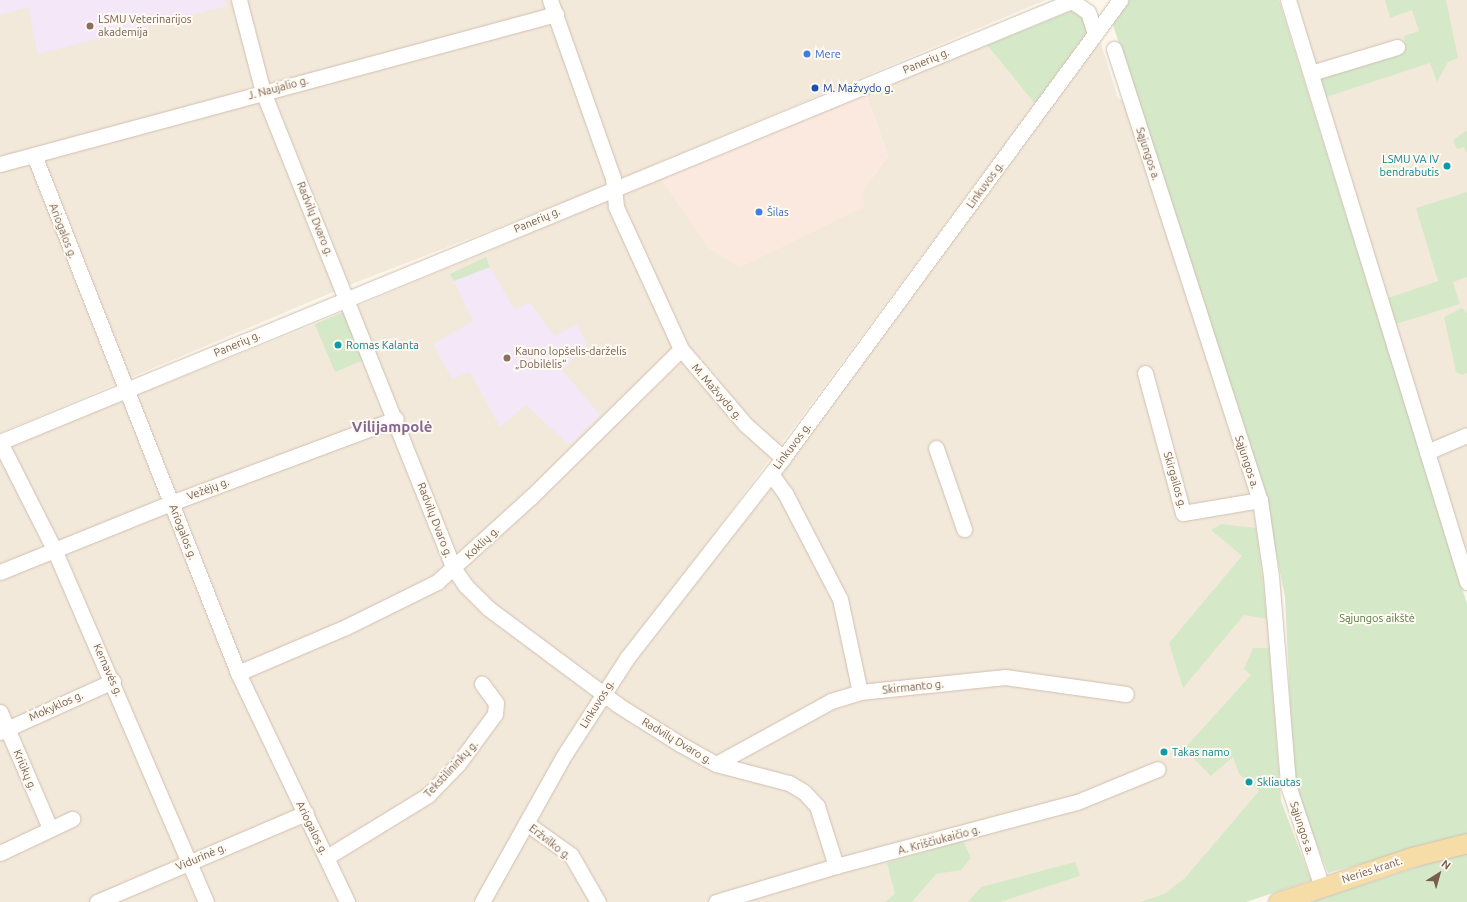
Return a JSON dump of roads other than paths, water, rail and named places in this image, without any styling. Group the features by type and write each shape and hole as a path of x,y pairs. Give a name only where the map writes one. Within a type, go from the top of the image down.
{"main road":[{"name":"Neries krant.","path":"1278,902 1322,887 1467,843"}],"street":[{"name":"Radvilų Dvaro g.","path":"239,0 263,92 348,298 454,569 488,608 603,693 716,764 789,784 804,792 817,806 836,866"},
{"name":"Linkuvos g.","path":"482,902 526,823 603,693 783,458 1120,0"},
{"path":"1288,0 1467,582"},
{"path":"1073,1 1088,12 1095,34"},
{"name":"Panerių g.","path":"0,442 614,188 1073,1"},
{"name":"J. Naujalio g.","path":"0,164 263,92 553,7"},
{"name":"M. Mažvydo g.","path":"553,7 614,188 616,207 682,349 746,425 783,458"},
{"path":"1310,73 1397,47"},
{"name":"Sąjungos a.","path":"1114,49 1260,500 1272,576 1288,785 1322,887"},
{"name":"Ariogalos g.","path":"34,155 238,672 347,902"},
{"name":"Koklių g.","path":"238,672 346,627 437,582 454,569 682,349"},
{"name":"Skirgailos g.","path":"1145,373 1183,513 1260,500"},
{"name":"Vežėjų g.","path":"0,572 54,549 172,503 396,418"},
{"path":"1427,452 1467,435"},
{"name":"Kernavės g.","path":"0,442 54,549 113,681 206,902"},
{"path":"936,448 964,528"},
{"path":"771,474 785,493 840,599 860,692"},
{"name":"Skirmanto g.","path":"716,764 831,701 860,692 1005,677 1126,694"},
{"name":"Mokyklos g.","path":"4,730 113,681"},
{"name":"Tekstilininkų g.","path":"327,857 428,795 458,764 495,714 496,703 482,684"},
{"name":"Kriūkų g.","path":"0,712 4,730 50,828"},
{"name":"A. Kriščiukaičio g.","path":"716,902 836,866 1077,802 1158,769"},
{"name":"Vidurinė g.","path":"97,902 306,813"},
{"path":"0,853 50,828 72,820"},
{"name":"Eržvilko g.","path":"526,823 571,855 598,902"}],"place":[{"name":"LSMU Veterinarijos akademija","path":"90,26"},
{"name":"Mere","path":"807,54"},
{"name":"M. Mažvydo g.","path":"815,88"},
{"name":"LSMU VA IV bendrabutis","path":"1447,166"},
{"name":"Šilas","path":"759,212"},
{"name":"Romas Kalanta","path":"338,345"},
{"name":"Kauno lopšelis-darželis „Dobilėlis“","path":"507,358"},
{"name":"Takas namo","path":"1164,752"},
{"name":"Skliautas","path":"1249,782"}],"district":[{"name":"Vilijampolė","path":"392,427"}],"park label":[{"name":"Sąjungos aikštė","path":"1377,618"}]}
